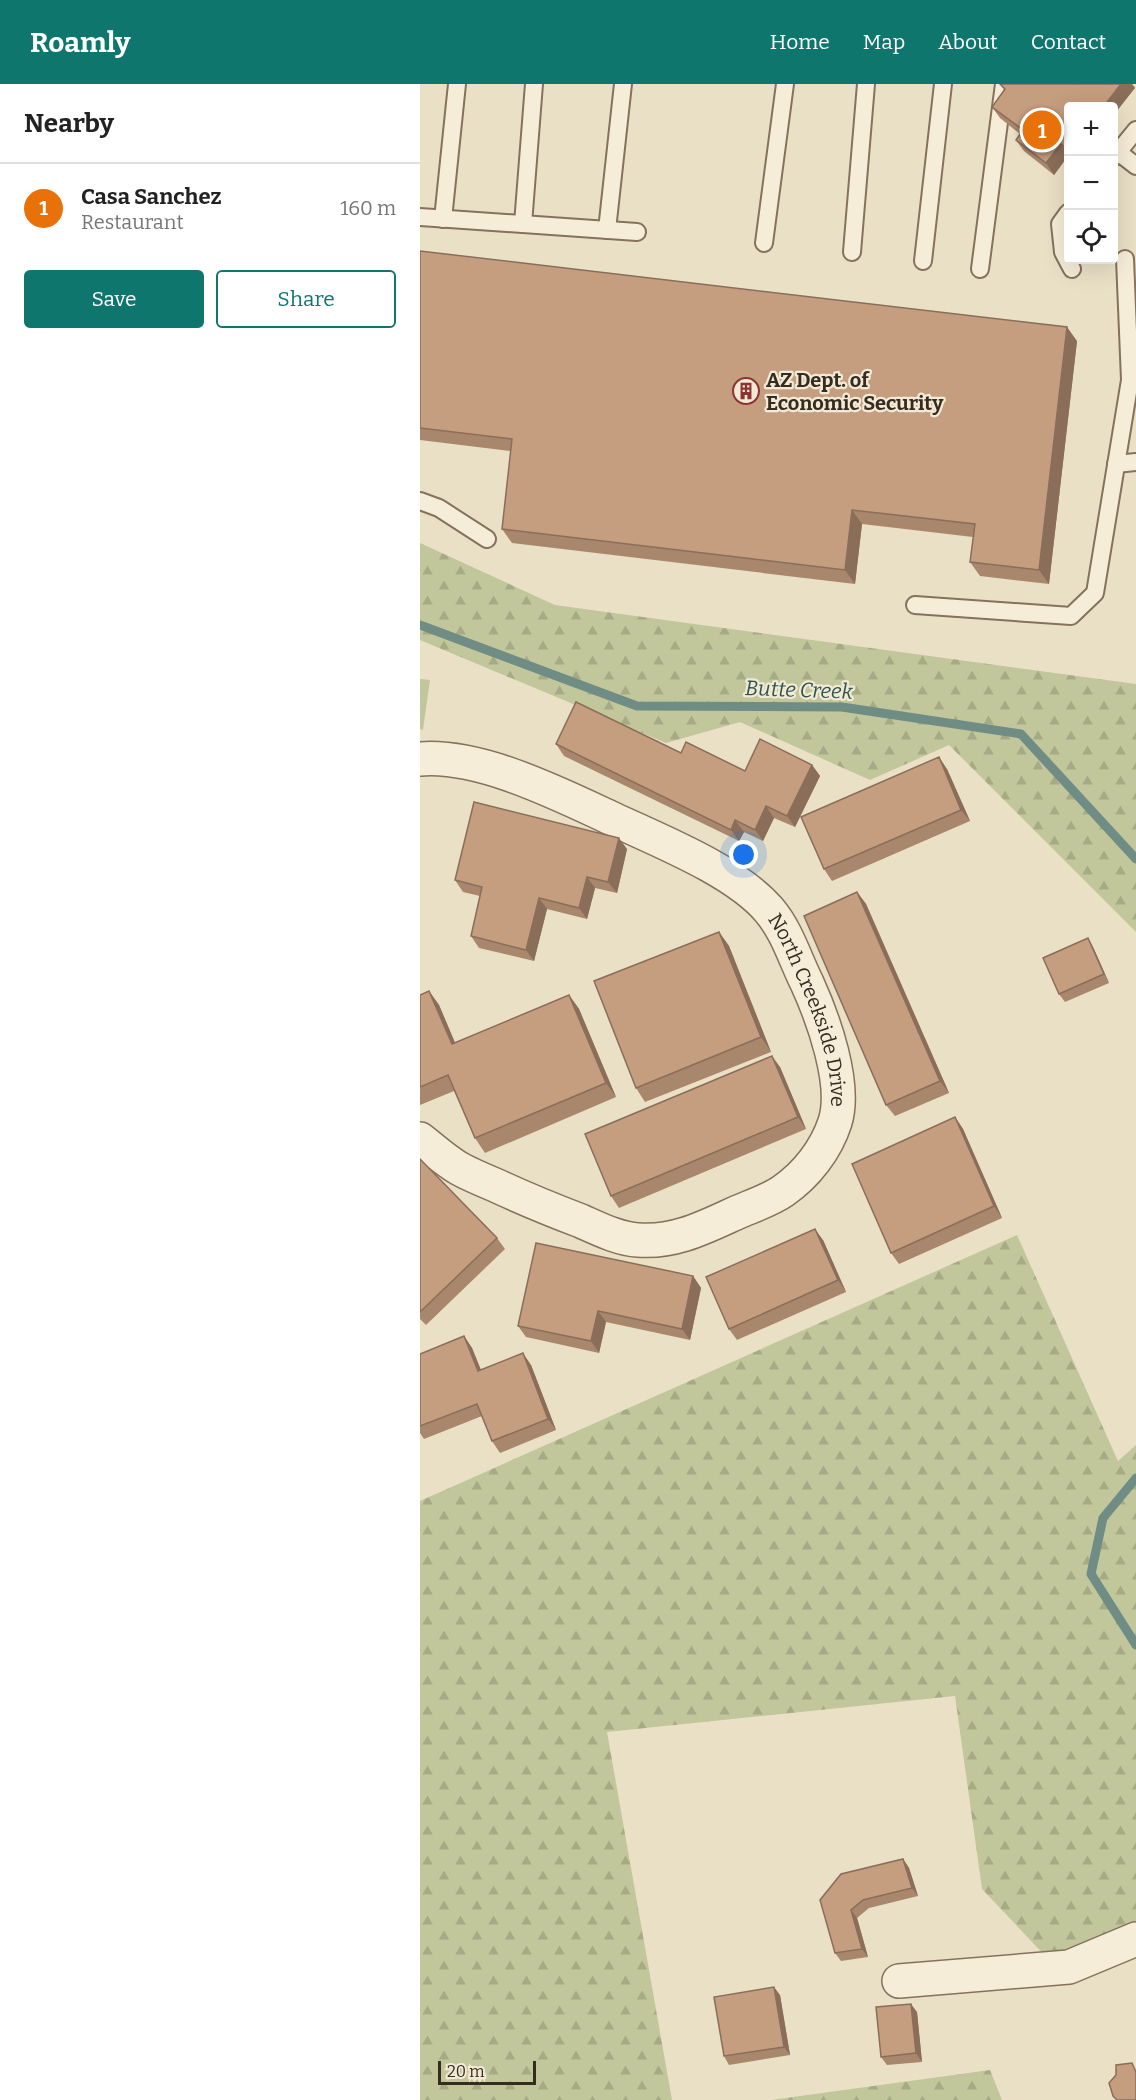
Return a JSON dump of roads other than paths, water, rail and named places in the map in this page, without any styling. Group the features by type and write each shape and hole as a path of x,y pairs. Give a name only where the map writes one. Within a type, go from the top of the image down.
{"street":[{"name":"North Creekside Drive","path":"420,759 452,760 500,771 601,813 735,880 769,910 786,937 824,1028 835,1072 838,1096 835,1121 815,1161 799,1178 781,1192 689,1234 672,1239 623,1238 540,1206 459,1168 420,1139"},
{"path":"898,1981 1069,1967 1136,1940"}],"lane":[{"path":"443,219 457,84"},
{"path":"523,224 534,84"},
{"path":"607,230 623,84"},
{"path":"764,243 785,84"},
{"path":"852,252 866,84"},
{"path":"923,261 943,84"},
{"path":"980,269 1004,84"},
{"path":"1118,152 1136,130"},
{"path":"1118,156 1136,166"},
{"path":"420,217 637,232"},
{"path":"1064,218 1060,224 1064,254"},
{"path":"915,605 1071,616 1095,593 1130,380 1125,259"},
{"path":"1069,264 1072,269"},
{"path":"1116,464 1136,462"},
{"path":"420,501 439,508 487,539"}],"waterway":[{"name":"Butte Creek","path":"420,625 637,706 842,707 1021,734 1136,859"},
{"name":"Butte Creek","path":"1136,1478 1103,1518 1091,1574 1136,1645"}],"place":[{"name":"Casa Sanchez","path":"1042,130"},
{"name":"AZ Dept. of Economic Security","path":"746,391"}]}
